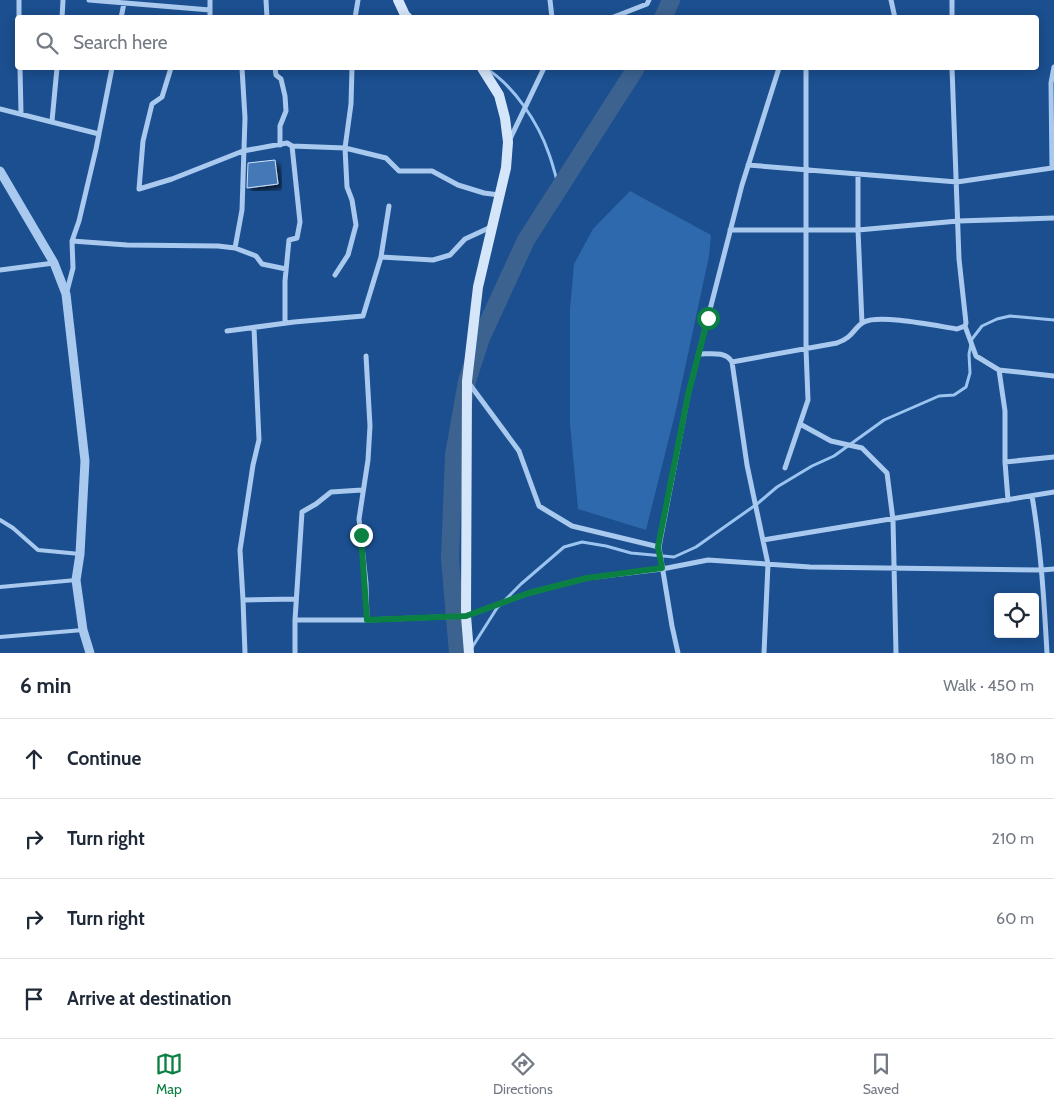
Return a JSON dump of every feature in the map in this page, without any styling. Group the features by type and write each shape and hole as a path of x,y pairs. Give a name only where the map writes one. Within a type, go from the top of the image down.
{"main road":[{"path":"398,0 405,15"},
{"path":"469,653 466,616 467,381 478,287 506,168 508,142 505,118 499,95 483,70"}],"street":[{"path":"19,0 19,15"},
{"path":"62,15 63,0"},
{"path":"89,0 210,10"},
{"path":"210,0 210,15"},
{"path":"266,0 267,15"},
{"path":"356,15 358,0"},
{"path":"550,0 552,15"},
{"path":"619,15 647,4 649,0"},
{"path":"891,0 894,15"},
{"path":"952,0 952,15"},
{"path":"122,15 124,3"},
{"path":"748,165 957,182 1052,168 1052,83 1054,67"},
{"path":"20,70 21,113"},
{"path":"52,122 57,70"},
{"path":"66,294 73,268 72,241 79,221 112,70"},
{"path":"170,70 162,97 152,104 143,141 139,189 172,179 243,151 286,143 292,146 345,148 386,158 399,171 432,171 458,185 484,193 500,195"},
{"path":"235,248 242,210 245,118 242,70"},
{"path":"275,70 280,79 286,111 280,126 280,144"},
{"path":"335,275 348,255 356,225 352,200 347,187 345,148 351,104 352,70"},
{"path":"508,142 543,70"},
{"path":"678,653 658,547 688,395 748,165 778,70"},
{"path":"785,468 809,394 806,349 806,70"},
{"path":"952,70 959,259 965,326 976,356 999,370 1054,376"},
{"path":"0,109 99,134"},
{"path":"285,323 286,269 289,240 297,238 300,222 292,146"},
{"path":"0,171 54,263 66,294 85,461 80,554 76,580 84,630 90,653"},
{"path":"858,174 858,230 862,323"},
{"path":"227,331 285,323 363,316 381,257 389,206"},
{"path":"730,230 858,230 958,221 1054,218"},
{"path":"381,257 433,260 450,255 465,240 492,227"},
{"path":"72,241 127,245 218,246 235,248 256,256 262,264 286,269"},
{"path":"0,270 54,263"},
{"path":"732,362 847,340 862,323 877,318 957,329 965,326"},
{"path":"245,653 240,550 253,465 259,440 254,328"},
{"path":"699,354 725,355 732,362 747,465 768,564 764,653"},
{"path":"366,356 370,426 368,460 359,519 366,583 367,620"},
{"path":"999,370 1004,411 1008,500"},
{"path":"467,381 519,451 539,506 572,526 658,547"},
{"path":"800,424 831,442 862,448 886,473 894,520 896,653"},
{"path":"1005,462 1054,457"},
{"path":"295,653 296,599 302,512 331,492 362,490"},
{"path":"763,540 894,520 1054,492"},
{"path":"1032,496 1038,528 1047,653"},
{"path":"295,620 367,620 466,616 529,593 587,578 708,560 810,567 1054,569"},
{"path":"243,600 296,599"}],"lane":[{"path":"0,520 13,528 38,550 80,554"},
{"path":"0,587 76,580"},
{"path":"0,637 84,630"}],"shaded area":[{"path":"630,191 711,235 709,256 676,410 646,530 578,509 570,424 570,309 574,264 593,229"}],"building":[{"path":"275,160 278,184 247,188 248,163"}],"waterway":[{"path":"664,15 671,0"},
{"path":"488,70 515,94 532,118 545,142 559,188"},
{"path":"458,653 450,558 454,455 467,381 481,338 526,240 635,70"},
{"path":"471,649 497,608 521,584 564,547 582,542 631,553 674,557 696,547 757,504 777,487 812,466 834,456 884,420 939,396 954,395 966,387 970,373 969,354 972,339 982,326 997,319 1010,316 1054,320"}],"route":[{"path":"361,535 366,583 367,620 466,616 529,593 587,578 662,568 658,547 688,395 708,318"}]}
